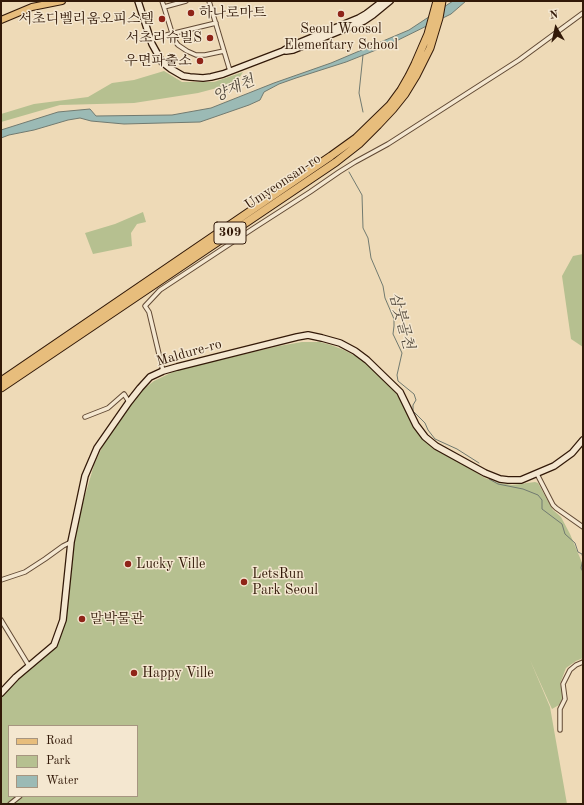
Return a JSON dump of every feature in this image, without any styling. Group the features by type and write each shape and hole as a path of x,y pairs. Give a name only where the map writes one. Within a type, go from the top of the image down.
{"highway":[{"name":"Umyeonsan-ro","path":"1,388 336,162 359,144 383,120 405,94 423,62 428,34 437,1"},
{"name":"Umyeonsan-ro","path":"1,380 356,138 390,105 401,90 426,48 439,18 442,1"}],"main road":[{"path":"1,20 30,4 62,1"}],"street":[{"path":"138,1 150,39 162,62 171,70 183,76 197,78 211,77 283,51 291,46 360,18 383,1"},
{"path":"162,1 172,34 175,41 181,48 196,55 205,55 224,51"},
{"path":"164,7 186,1"},
{"path":"209,1 230,71"},
{"path":"283,51 293,50 364,21 390,1"},
{"path":"163,371 149,312 145,306 160,290 344,169 388,144 514,63 583,13"},
{"path":"150,39 216,23"},
{"name":"Maldure-ro","path":"1,693 16,677 54,644 63,620 71,542 85,476 96,448 140,388 150,377 163,371 308,335 340,343 355,351 396,387 400,392 416,425 425,437 436,446 485,473 500,479 521,480 537,474 554,466 572,453 583,440"},
{"path":"85,417 108,408 124,394 130,402"},
{"path":"537,474 553,505 562,514 583,527"},
{"path":"1,580 25,572 62,546 71,542"},
{"path":"1,620 29,666"},
{"path":"560,730 560,708 565,699 564,684 570,670 583,662"},
{"path":"10,804 19,797"}],"green space":[{"path":"164,71 182,82 214,82 243,72 236,83 198,93 134,103 60,105 1,122 1,114 34,104 88,97 112,83 134,80"},
{"path":"143,212 146,222 137,224 131,233 132,246 93,254 85,233 115,224"},
{"path":"583,254 583,347 571,339 562,276 573,256"},
{"name":"LetsRun Park Seoul","path":"302,342 320,342 331,345 363,360 396,393 423,438 434,449 485,478 499,483 512,485 535,482 538,483 553,510 561,517 583,565 583,658 566,668 560,684 564,695 559,705 552,709 530,660 550,707 567,804 1,804 1,696 17,679 55,647 60,634 71,551 76,526 94,465 104,443 137,394 154,381 177,370"}],"water":[{"path":"453,1 466,1 451,14 386,46 346,62 279,84 264,92 260,100 200,122 124,124 91,121 80,118 1,138 1,130 58,112 90,109 96,116 172,115 211,108 274,83 331,63 409,30"}],"waterway":[{"name":"삼붓골천","path":"363,55 359,93 363,112"},
{"name":"삼붓골천","path":"349,172 362,195 363,228 368,238 371,258 383,286 385,298 394,319 393,334 402,353 397,375 398,381 414,394 416,400 413,405 413,411 425,423 435,439 457,449 479,463"},
{"name":"삼붓골천","path":"489,479 498,484 523,489 538,495 542,500 542,509 562,524 565,534 575,543 578,552 582,554 583,559 581,568 583,572"}],"place":[{"name":"하나로마트","path":"191,13"},
{"name":"Seoul Woosol Elementary School","path":"341,14"},
{"name":"서초디벨리움오피스텔","path":"162,19"},
{"name":"서초리슈빌S","path":"210,38"},
{"name":"우면파출소","path":"200,61"},
{"name":"Lucky Ville","path":"128,564"},
{"name":"LetsRun Park Seoul","path":"244,582"},
{"name":"말박물관","path":"82,619"},
{"name":"Happy Ville","path":"134,673"}],"water label":[{"name":"양재천","path":"234,89"}]}
